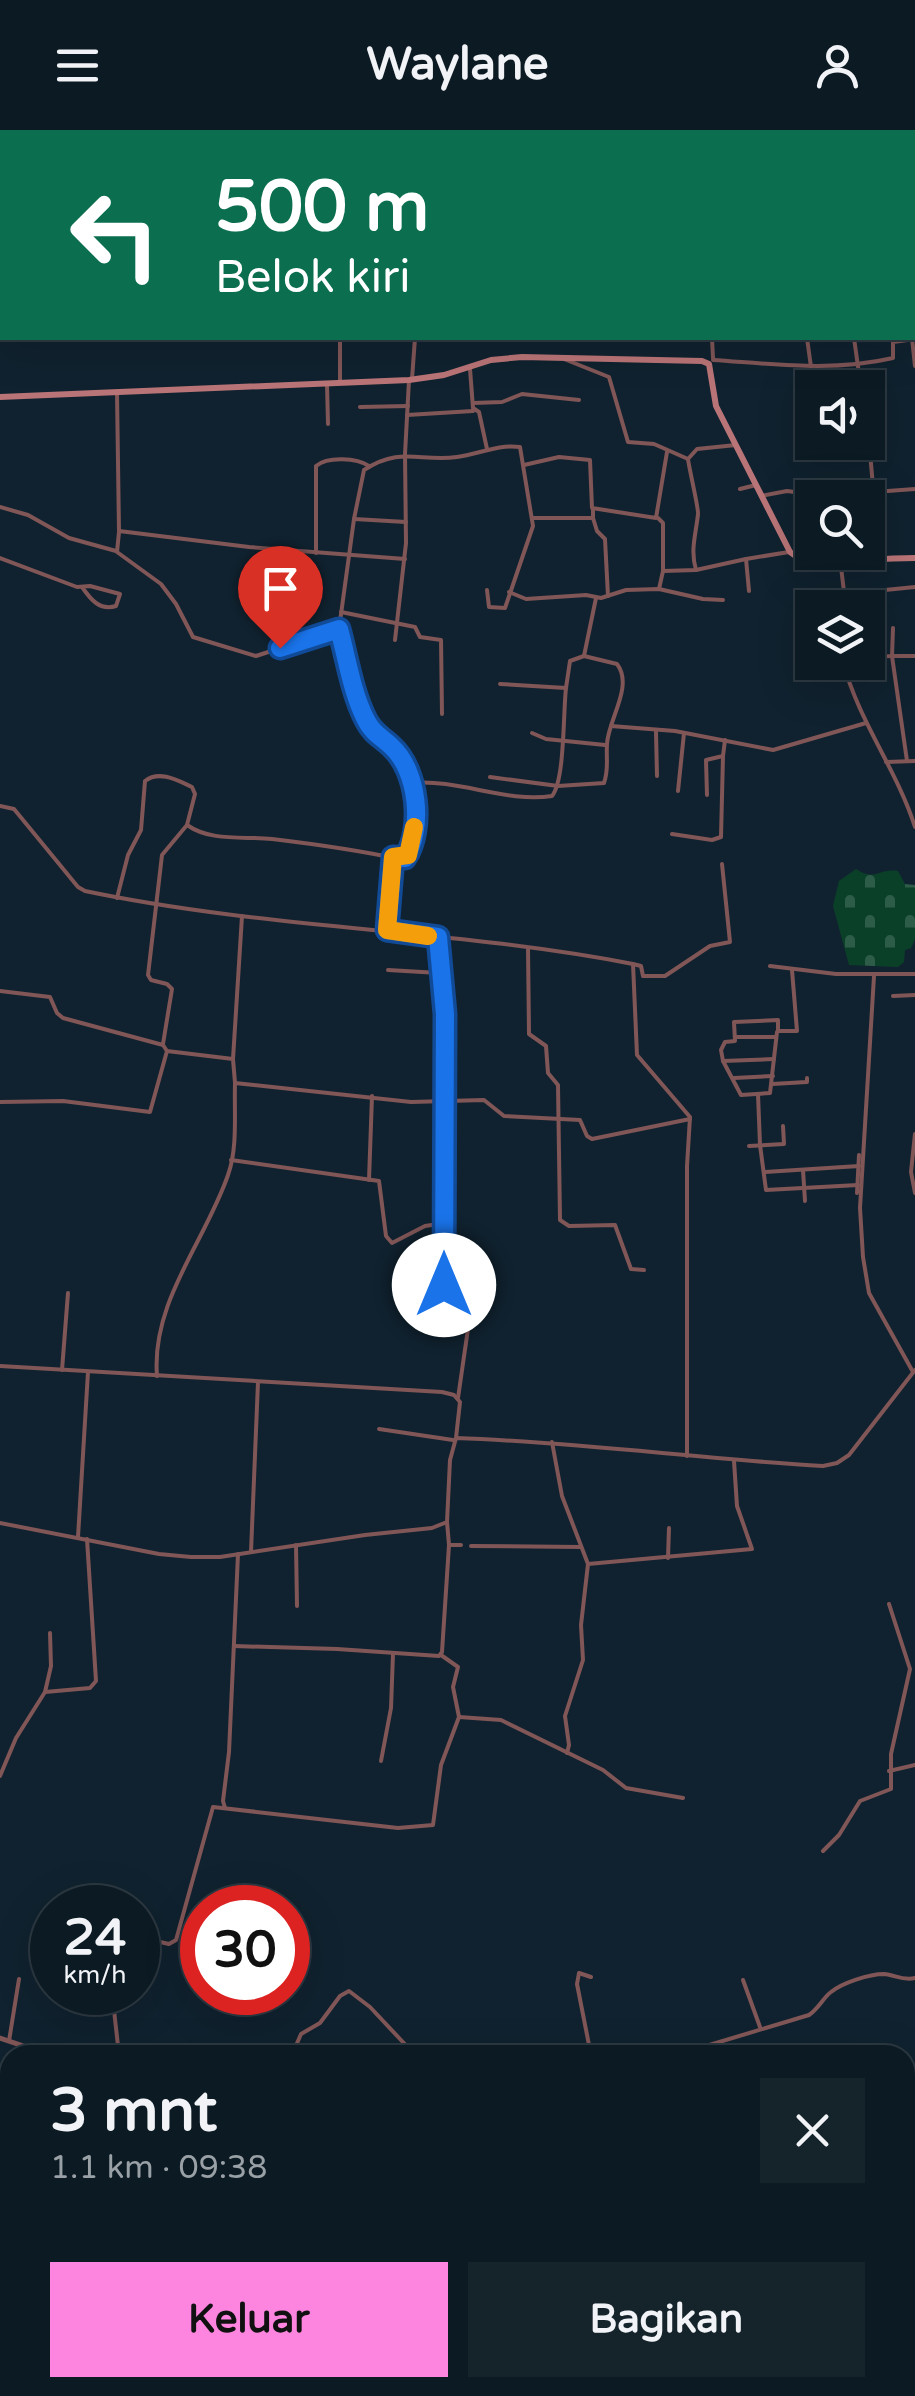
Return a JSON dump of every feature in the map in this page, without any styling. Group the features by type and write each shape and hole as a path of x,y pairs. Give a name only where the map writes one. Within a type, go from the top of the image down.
{"main road":[{"path":"0,397 411,380 522,357 711,362 714,403 795,555"},
{"path":"885,560 915,558"}],"street":[{"path":"340,340 340,384"},
{"path":"394,640 405,559 405,454 414,340"},
{"path":"712,340 711,362 810,367 858,366 894,358 892,342 902,340"},
{"path":"807,340 810,367"},
{"path":"854,340 859,370"},
{"path":"913,340 915,366"},
{"path":"564,359 608,377 626,442 654,444 688,460"},
{"path":"470,367 473,410 479,412"},
{"path":"327,384 328,424"},
{"path":"110,405 114,392"},
{"path":"114,392 117,552"},
{"path":"473,404 502,402 522,394 579,400"},
{"path":"360,407 408,406"},
{"path":"408,415 479,412"},
{"path":"479,412 487,449"},
{"path":"187,825 212,836 271,839 405,858 412,844 412,783 394,748 371,730 363,714 339,629 362,474 370,466 405,454 448,458 520,446 532,530 505,608 488,607 487,590"},
{"path":"696,570 693,539 699,511 688,460 697,449 736,446"},
{"path":"656,518 667,452"},
{"path":"524,466 558,457 590,460 593,518 597,531 605,538 608,596"},
{"path":"316,553 316,466 322,460 364,462 370,466"},
{"path":"740,488 756,485"},
{"path":"885,491 915,489"},
{"path":"762,496 795,492"},
{"path":"0,507 28,515 69,538 117,552 148,571 176,604 193,638 256,656 339,629"},
{"path":"593,509 656,518 663,523 659,589"},
{"path":"532,518 593,518"},
{"path":"354,519 406,522"},
{"path":"119,531 405,559"},
{"path":"663,571 696,570 790,552"},
{"path":"0,558 82,588 95,604 116,606 120,594 90,586 82,588"},
{"path":"746,559 749,591"},
{"path":"885,590 915,587"},
{"path":"510,592 526,599 596,598 626,590 659,589 703,600 723,600"},
{"path":"584,656 596,598"},
{"path":"341,612 415,627 420,637 443,642 442,714"},
{"path":"893,628 892,656 907,761"},
{"path":"412,783 434,782 548,798 556,792 558,786 562,773 561,739 570,661 584,656 617,664 622,670 620,698 606,745 610,773 603,785 558,786 490,777"},
{"path":"885,656 915,656"},
{"path":"850,680 915,825"},
{"path":"500,684 566,688"},
{"path":"611,726 684,733 773,750 866,723"},
{"path":"371,730 398,740"},
{"path":"656,732 657,776"},
{"path":"532,733 546,739 606,745"},
{"path":"678,791 684,733"},
{"path":"672,834 712,840 720,837 725,740"},
{"path":"706,796 706,760 723,756"},
{"path":"886,762 915,761"},
{"path":"118,898 128,856 141,830 146,779 170,778 192,787 195,794 187,825 162,852 148,975 172,989 163,1045"},
{"path":"0,806 14,810 82,890 242,916 387,930 633,964 641,966 643,976 659,978 710,946 730,942 722,864"},
{"path":"387,930 393,857"},
{"path":"157,1376 155,1349 160,1329 180,1275 228,1175 231,1160 242,916"},
{"path":"438,937 445,1014 441,1282 466,1293 472,1301 450,1460 441,1654"},
{"path":"528,948 529,1034 546,1046 548,1073 558,1085 560,1220 569,1226 615,1225 631,1269 644,1270"},
{"path":"633,964 637,1055 688,1111 690,1119 686,1166 687,1456"},
{"path":"770,966 874,976 915,974"},
{"path":"388,970 439,973"},
{"path":"778,1030 796,1031 792,970"},
{"path":"379,1429 455,1439 552,1442 823,1466 849,1456 914,1371 870,1293 863,1257 860,1208 874,976"},
{"path":"0,992 50,997 63,1018 163,1045 167,1051 150,1112 63,1101 0,1102"},
{"path":"893,996 915,995"},
{"path":"778,1020 778,1030 770,1093 742,1096 721,1050 725,1042 735,1041 734,1022 778,1020"},
{"path":"735,1037 775,1037"},
{"path":"167,1051 234,1059"},
{"path":"723,1061 774,1059"},
{"path":"734,1078 773,1076"},
{"path":"772,1084 807,1082 807,1078"},
{"path":"235,1083 442,1102 484,1100 504,1116 580,1120 586,1136 592,1139 690,1119"},
{"path":"758,1094 766,1190 858,1185"},
{"path":"368,1180 372,1096"},
{"path":"748,1146 784,1144 783,1126"},
{"path":"915,1134 911,1172 915,1193"},
{"path":"857,1193 859,1155"},
{"path":"231,1160 382,1184 386,1236 392,1244 425,1226 444,1223"},
{"path":"765,1172 859,1166"},
{"path":"803,1170 805,1200"},
{"path":"62,1370 68,1293"},
{"path":"0,1366 423,1391 458,1398"},
{"path":"78,1537 88,1372"},
{"path":"251,1552 258,1380"},
{"path":"552,1442 562,1496 588,1564 581,1624 583,1660 564,1716 567,1753"},
{"path":"588,1564 752,1549 738,1506 734,1460"},
{"path":"0,1522 159,1554 220,1557 432,1528 447,1522"},
{"path":"668,1558 669,1528"},
{"path":"44,1692 90,1688 96,1681 86,1538"},
{"path":"296,1545 297,1606"},
{"path":"449,1545 461,1545"},
{"path":"471,1546 582,1547"},
{"path":"226,1808 223,1801 229,1752 238,1554"},
{"path":"822,1851 838,1835 860,1801 890,1792 889,1772 910,1669 890,1604"},
{"path":"0,1776 16,1738 44,1692 51,1666 50,1633"},
{"path":"234,1646 337,1648 434,1658 441,1654"},
{"path":"381,1760 391,1708 394,1654"},
{"path":"160,1942 174,1942 185,1914 208,1814 213,1808 379,1826 430,1826 436,1819 442,1758 459,1717 453,1687 458,1667 441,1654"},
{"path":"459,1717 502,1720 603,1770 626,1788 683,1798"},
{"path":"889,1772 915,1765"},
{"path":"589,2045 578,1972 591,1977"},
{"path":"707,2045 809,2014 820,2008 829,1992 865,1977 887,1974 906,1980 915,1978"},
{"path":"9,2041 19,1979"},
{"path":"742,1980 760,2028"},
{"path":"296,2045 301,2034 320,2022 340,1996 349,1992 405,2045"},
{"path":"114,2015 118,2045"},
{"path":"0,2038 21,2045"}],"green space":[{"path":"856,869 873,875 898,871 905,884 915,885 915,939 898,967 849,965 833,906 839,881"}],"water":[{"path":"467,1261 480,1264 487,1282 465,1289 460,1279"}],"slow traffic":[{"path":"414,827 408,855 393,857 387,930 428,936"}],"route":[{"path":"280,648 339,629 363,714 371,730 394,748 412,783 412,844 405,858 393,857 387,930 438,937 445,1014 441,1282 444,1285"}]}
